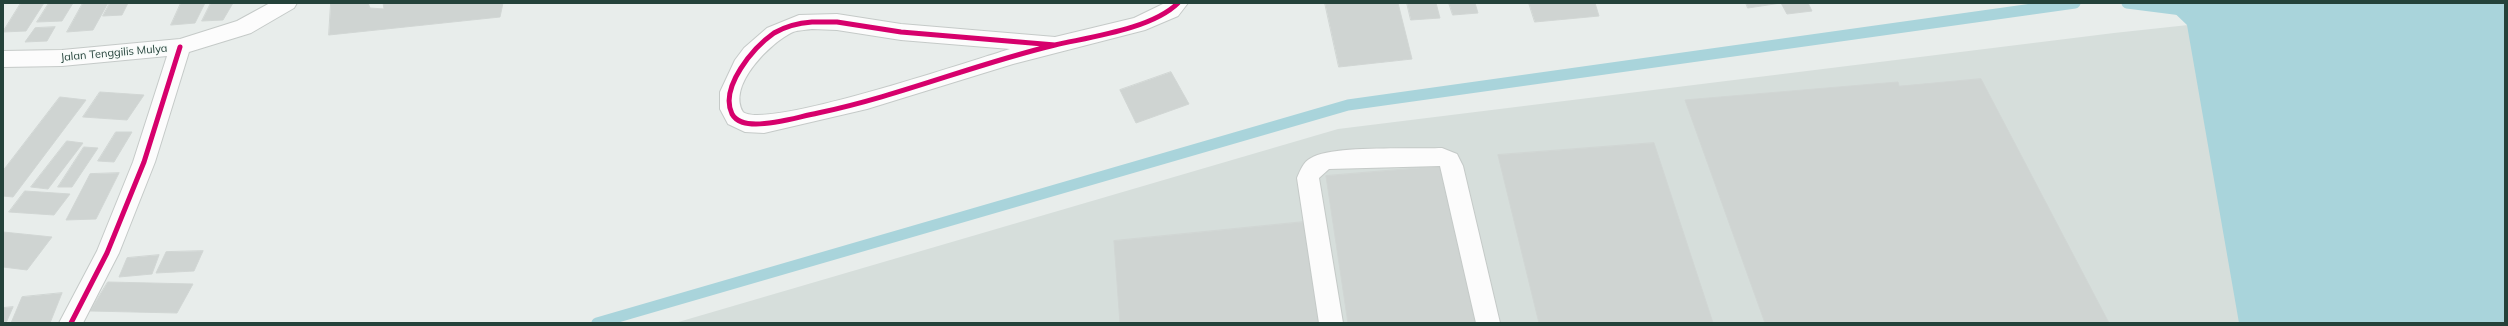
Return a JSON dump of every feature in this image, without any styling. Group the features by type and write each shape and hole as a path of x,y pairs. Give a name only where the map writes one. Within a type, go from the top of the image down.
{"street":[{"name":"Jalan Tenggilis Mulya","path":"3,59 62,58 180,47 244,27 287,3"},
{"path":"1055,45 931,35 846,24 798,23 783,27 757,47 739,70 730,88 731,114 736,120 749,124 775,122 839,109 1055,45 1150,21 1173,11 1178,3"},
{"path":"71,323 107,253 144,162 180,47"},
{"path":"1331,323 1308,178 1310,171 1320,162 1329,160 1442,157 1449,160 1452,166 1488,323"}],"shaded area":[{"path":"2392,3 2505,3 2505,323 675,323 1338,129 2114,33"}],"water":[{"path":"2164,3 2505,3 2505,323 2239,323 2187,25"}],"building":[{"path":"21,3 44,3 26,31 3,32"},
{"path":"49,3 73,3 62,21 37,22"},
{"path":"83,3 108,3 93,30 67,32"},
{"path":"110,3 128,3 122,15 103,16"},
{"path":"181,3 205,3 195,23 171,25"},
{"path":"211,3 233,3 223,20 202,21"},
{"path":"331,3 368,3 370,8 384,9 383,3 503,3 500,17 329,35"},
{"path":"1325,3 1398,3 1412,59 1339,67"},
{"path":"1407,3 1436,3 1440,18 1411,20"},
{"path":"1449,3 1475,3 1478,13 1453,15"},
{"path":"1529,3 1595,3 1599,16 1535,22"},
{"path":"1746,3 1781,3 1748,8"},
{"path":"1781,3 1808,3 1812,11 1787,14"},
{"path":"55,27 47,41 25,42 35,28"},
{"path":"1171,72 1189,104 1136,123 1120,90"},
{"path":"1981,79 2109,323 1765,323 1685,100 1898,82 1899,86"},
{"path":"100,92 144,95 127,120 83,117"},
{"path":"60,97 86,100 13,197 3,196 3,171"},
{"path":"116,132 132,132 114,162 98,161"},
{"path":"67,141 83,143 48,189 31,187"},
{"path":"1654,143 1713,323 1539,323 1498,155"},
{"path":"84,147 98,148 72,187 58,187"},
{"path":"1445,166 1479,323 1348,323 1326,176"},
{"path":"119,173 96,219 66,220 90,174"},
{"path":"25,191 70,194 54,215 9,212"},
{"path":"1304,222 1320,323 1120,323 1114,241"},
{"path":"3,232 52,237 27,270 3,267"},
{"path":"203,251 194,271 156,273 166,252"},
{"path":"159,255 152,274 119,277 127,258"},
{"path":"108,282 193,284 177,313 90,311"},
{"path":"62,293 50,323 11,323 22,297"},
{"path":"13,307 6,323 3,323 3,308"}],"waterway":[{"path":"597,323 1348,105 2075,3"},
{"path":"2127,3 2182,10"}],"cycle path":[{"path":"1055,45 901,32 837,22 824,21 799,23 774,33 762,42 751,54 735,79 731,92 730,105 733,116 738,120 749,124 779,122 838,109 1013,56 1138,24 1171,10 1178,3"},
{"path":"71,323 107,253 144,162 180,47"}]}
